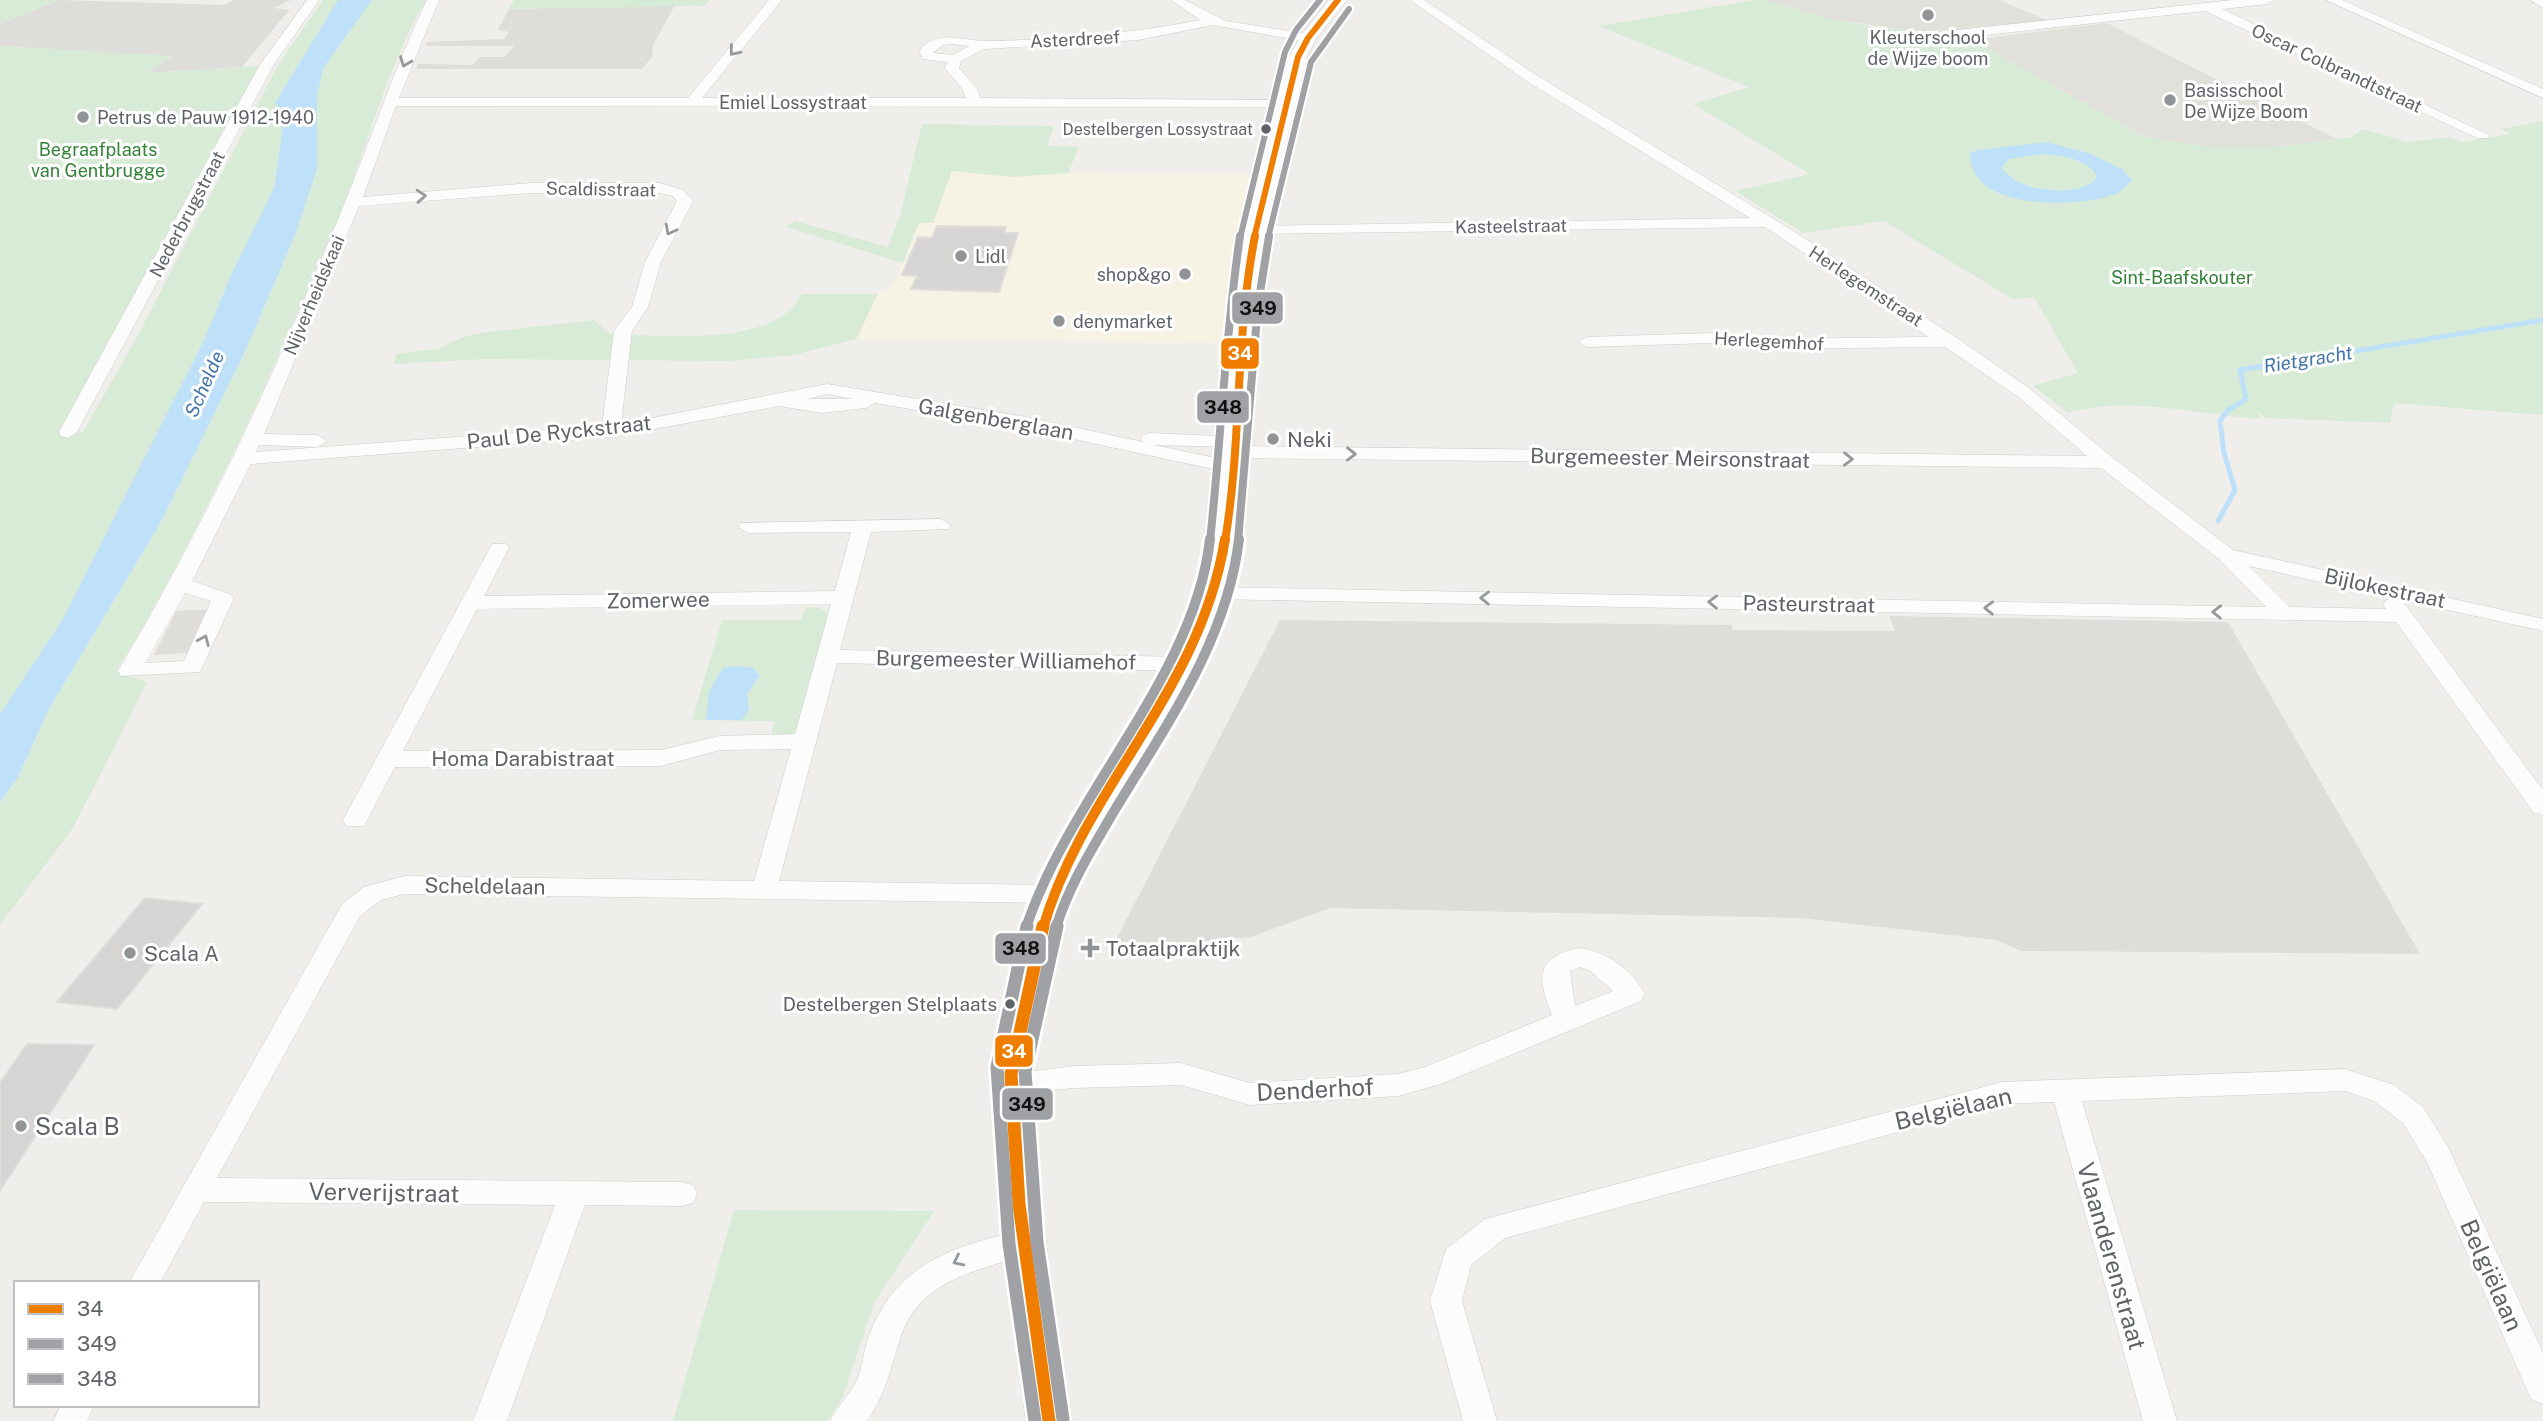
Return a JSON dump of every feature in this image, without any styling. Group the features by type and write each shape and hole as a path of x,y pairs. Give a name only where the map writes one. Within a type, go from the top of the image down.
{"main road":[{"path":"1049,1421 1023,1243 1011,1070 1036,945 1054,894 1110,788 1185,664 1214,593 1223,551 1241,333 1255,231 1298,57 1308,38 1338,0"}],"street":[{"name":"Nederbrugstraat","path":"68,432 266,66 313,0"},
{"name":"Nijverheidskaai","path":"180,584 223,597 192,667 129,671 180,584 244,459 353,202 412,44 433,0"},
{"path":"692,102 776,0"},
{"path":"1177,0 1207,19 1308,38"},
{"name":"Herlegemstraat","path":"1416,0 1538,82 1766,222 1951,342 2034,400 2106,461 2226,555 2285,614"},
{"name":"Oscar Colbrandtstraat","path":"2193,0 2489,134"},
{"path":"1930,37 2267,0"},
{"path":"2332,0 2543,94"},
{"path":"2536,0 2543,4"},
{"name":"Asterdreef","path":"981,45 955,59 928,57 926,51 934,43 946,39 981,45 1138,36 1207,19"},
{"path":"955,59 952,68 970,89 974,102"},
{"path":"948,103 963,83"},
{"name":"Emiel Lossystraat","path":"390,102 1286,103"},
{"name":"Oscar Colbrandtstraat","path":"2463,138 2489,134"},
{"name":"Scaldisstraat","path":"353,202 531,188 660,188 678,193 685,201 653,262 645,295 623,331 611,430"},
{"name":"Kasteelstraat","path":"1255,231 1766,222"},
{"name":"Herlegemhof","path":"1587,342 1711,338 1762,344 1951,342"},
{"name":"Paul De Ryckstraat","path":"244,459 381,446 517,439 611,430 778,401"},
{"name":"Galgenberglaan","path":"778,401 822,407 901,402 1091,437 1233,454"},
{"name":"Paul De Ryckstraat","path":"253,439 381,446"},
{"name":"Burgemeester Meirsonstraat","path":"1233,454 2106,461"},
{"path":"748,527 941,525"},
{"path":"764,889 863,527"},
{"path":"355,820 499,548"},
{"name":"Bijlokestraat","path":"2226,555 2379,586 2543,625"},
{"path":"2379,586 2404,616 2543,807"},
{"name":"Pasteurstraat","path":"1214,593 2404,616"},
{"name":"Zomerwee","path":"470,603 846,597"},
{"name":"Burgemeester Williamehof","path":"828,656 1185,664"},
{"name":"Homa Darabistraat","path":"386,760 660,758 720,743 805,741"},
{"name":"Scheldelaan","path":"145,1281 351,910 373,893 404,885 1054,894"},
{"name":"Denderhof","path":"1012,1083 1074,1077 1181,1074 1250,1094 1398,1085 1431,1076 1568,1021"},
{"name":"Belgiëlaan","path":"1480,1421 1446,1301 1457,1258 1496,1228 2002,1093 2345,1080 2384,1093 2413,1115 2439,1157 2543,1389"},
{"name":"Vlaanderenstraat","path":"2065,1090 2160,1421"},
{"name":"Ververijstraat","path":"194,1190 682,1194"},
{"path":"490,1421 574,1194"},
{"path":"847,1421 871,1386 887,1331 901,1300 926,1277 971,1255 1023,1243"}],"shaded area":[{"path":"59,0 225,5 234,0 291,0 274,8 289,10 242,67 145,73 171,57 0,46 0,24"},
{"name":"Kleuterschool de Wijze boom","path":"1764,0 1999,0 2047,20 1924,32 1834,20"},
{"path":"675,5 653,45 652,57 642,69 416,69 418,64 473,65 480,57 504,57 514,46 425,46 427,42 504,39 509,32 498,30 509,9"},
{"name":"Basisschool De Wijze Boom","path":"2107,23 2337,139 2276,147 2209,147 2145,137 1971,40"},
{"path":"952,170 1012,177 1068,173 1260,174 1221,343 856,339 878,294 893,285 919,223 933,222"},
{"path":"210,609 187,653 154,655 176,611"},
{"path":"1889,616 2228,622 2420,954 2021,951 1996,940 1800,918 1330,908 1251,937 1183,943 1115,942 1280,620 1731,625 1733,630 1895,631"}],"green space":[{"path":"0,0 59,0 0,24"},
{"name":"Begraafplaats van Gentbrugge","path":"323,0 338,0 285,113 274,188 231,275 205,338 63,619 0,714 0,46 172,56 147,73 260,66 66,425 83,432 136,339 278,65"},
{"path":"372,0 426,0 400,52 339,216 263,390 179,561 116,672 147,682 73,828 0,925 0,802 18,777 50,707 158,527 243,356 296,233 317,169 317,94 324,67"},
{"path":"514,0 710,0 704,6 509,9"},
{"name":"Sint-Baafskouter","path":"1764,0 1834,20 1936,32 1951,41 1971,40 2145,137 2209,147 2276,147 2352,137 2363,129 2408,142 2450,137 2461,142 2510,134 2501,129 2543,121 2543,415 2394,403 2390,423 2266,418 2258,411 2261,419 2140,406 2092,408 2068,413 2033,386 2078,373 2034,297 2013,299 1884,221 1803,233 1735,191 1810,174 1693,104 1749,87 1598,26"},
{"path":"922,124 1054,126 1047,146 1079,147 1068,173 1012,177 952,171 933,223 919,223 903,263 786,227 795,221 888,247 900,216"},
{"path":"802,294 878,294 856,339 794,355 730,361 486,359 394,364 396,354 437,349 466,336 594,320 610,334 686,336 743,331 768,324 788,312"},
{"path":"806,607 821,608 831,618 795,731 786,736 771,736 774,721 692,720 722,620 801,620"},
{"path":"734,1210 934,1211 874,1303 842,1399 827,1421 673,1421"}],"water":[{"name":"Schelde","path":"338,0 372,0 324,67 317,95 317,169 296,233 243,356 158,527 50,707 18,777 0,802 0,714 63,619 205,338 231,275 274,188 285,113 275,103"},
{"path":"2046,142 2088,153 2122,169 2132,180 2118,193 2099,199 2053,203 2028,201 2006,196 1987,186 1974,172 1970,153","holes":["2044,154 2081,162 2097,177 2091,183 2072,190 2048,190 2018,182 2001,168 2009,159"]},
{"path":"723,668 753,668 760,675 747,694 749,709 742,720 706,720 709,691"}],"building":[{"name":"Lidl","path":"937,226 1006,227 1004,233 1018,233 999,292 911,289 917,276 902,275 918,237 932,238"},
{"name":"Scala A","path":"145,898 202,904 117,1009 57,1002"},
{"name":"Scala B","path":"27,1044 94,1045 0,1191 0,1083"}],"waterway":[{"name":"Rietgracht","path":"2218,521 2235,490 2224,453 2220,421 2228,410 2246,399 2240,370 2543,320"}],"transit line":[{"name":"348","path":"1035,1421 1009,1244 997,1067 1022,942 1036,898 1098,781 1172,658 1201,589 1209,549 1220,451 1230,302 1241,229 1285,52 1296,30 1320,0"},
{"name":"34","path":"1049,1421 1019,1204 1012,1117 1013,1052 1050,904 1084,834 1185,664 1214,592 1229,521 1244,301 1261,209 1298,57 1308,38 1338,0"},
{"name":"349","path":"1063,1419 1037,1242 1025,1071 1050,948 1062,909 1079,871 1198,670 1227,597 1237,553 1248,453 1258,305 1269,234 1311,62 1349,9"}],"place":[{"name":"Kleuterschool de Wijze boom","path":"1928,15"},
{"name":"Basisschool De Wijze Boom","path":"2170,100"},
{"name":"Petrus de Pauw 1912-1940","path":"83,117"},
{"name":"Destelbergen Lossystraat","path":"1266,129"},
{"name":"Lidl","path":"961,256"},
{"name":"shop&go","path":"1185,274"},
{"name":"denymarket","path":"1059,321"},
{"name":"Neki","path":"1273,439"},
{"name":"Totaalpraktijk","path":"1090,948"},
{"name":"Scala A","path":"130,953"},
{"name":"Destelbergen Stelplaats","path":"1010,1004"},
{"name":"Scala B","path":"21,1126"}]}
